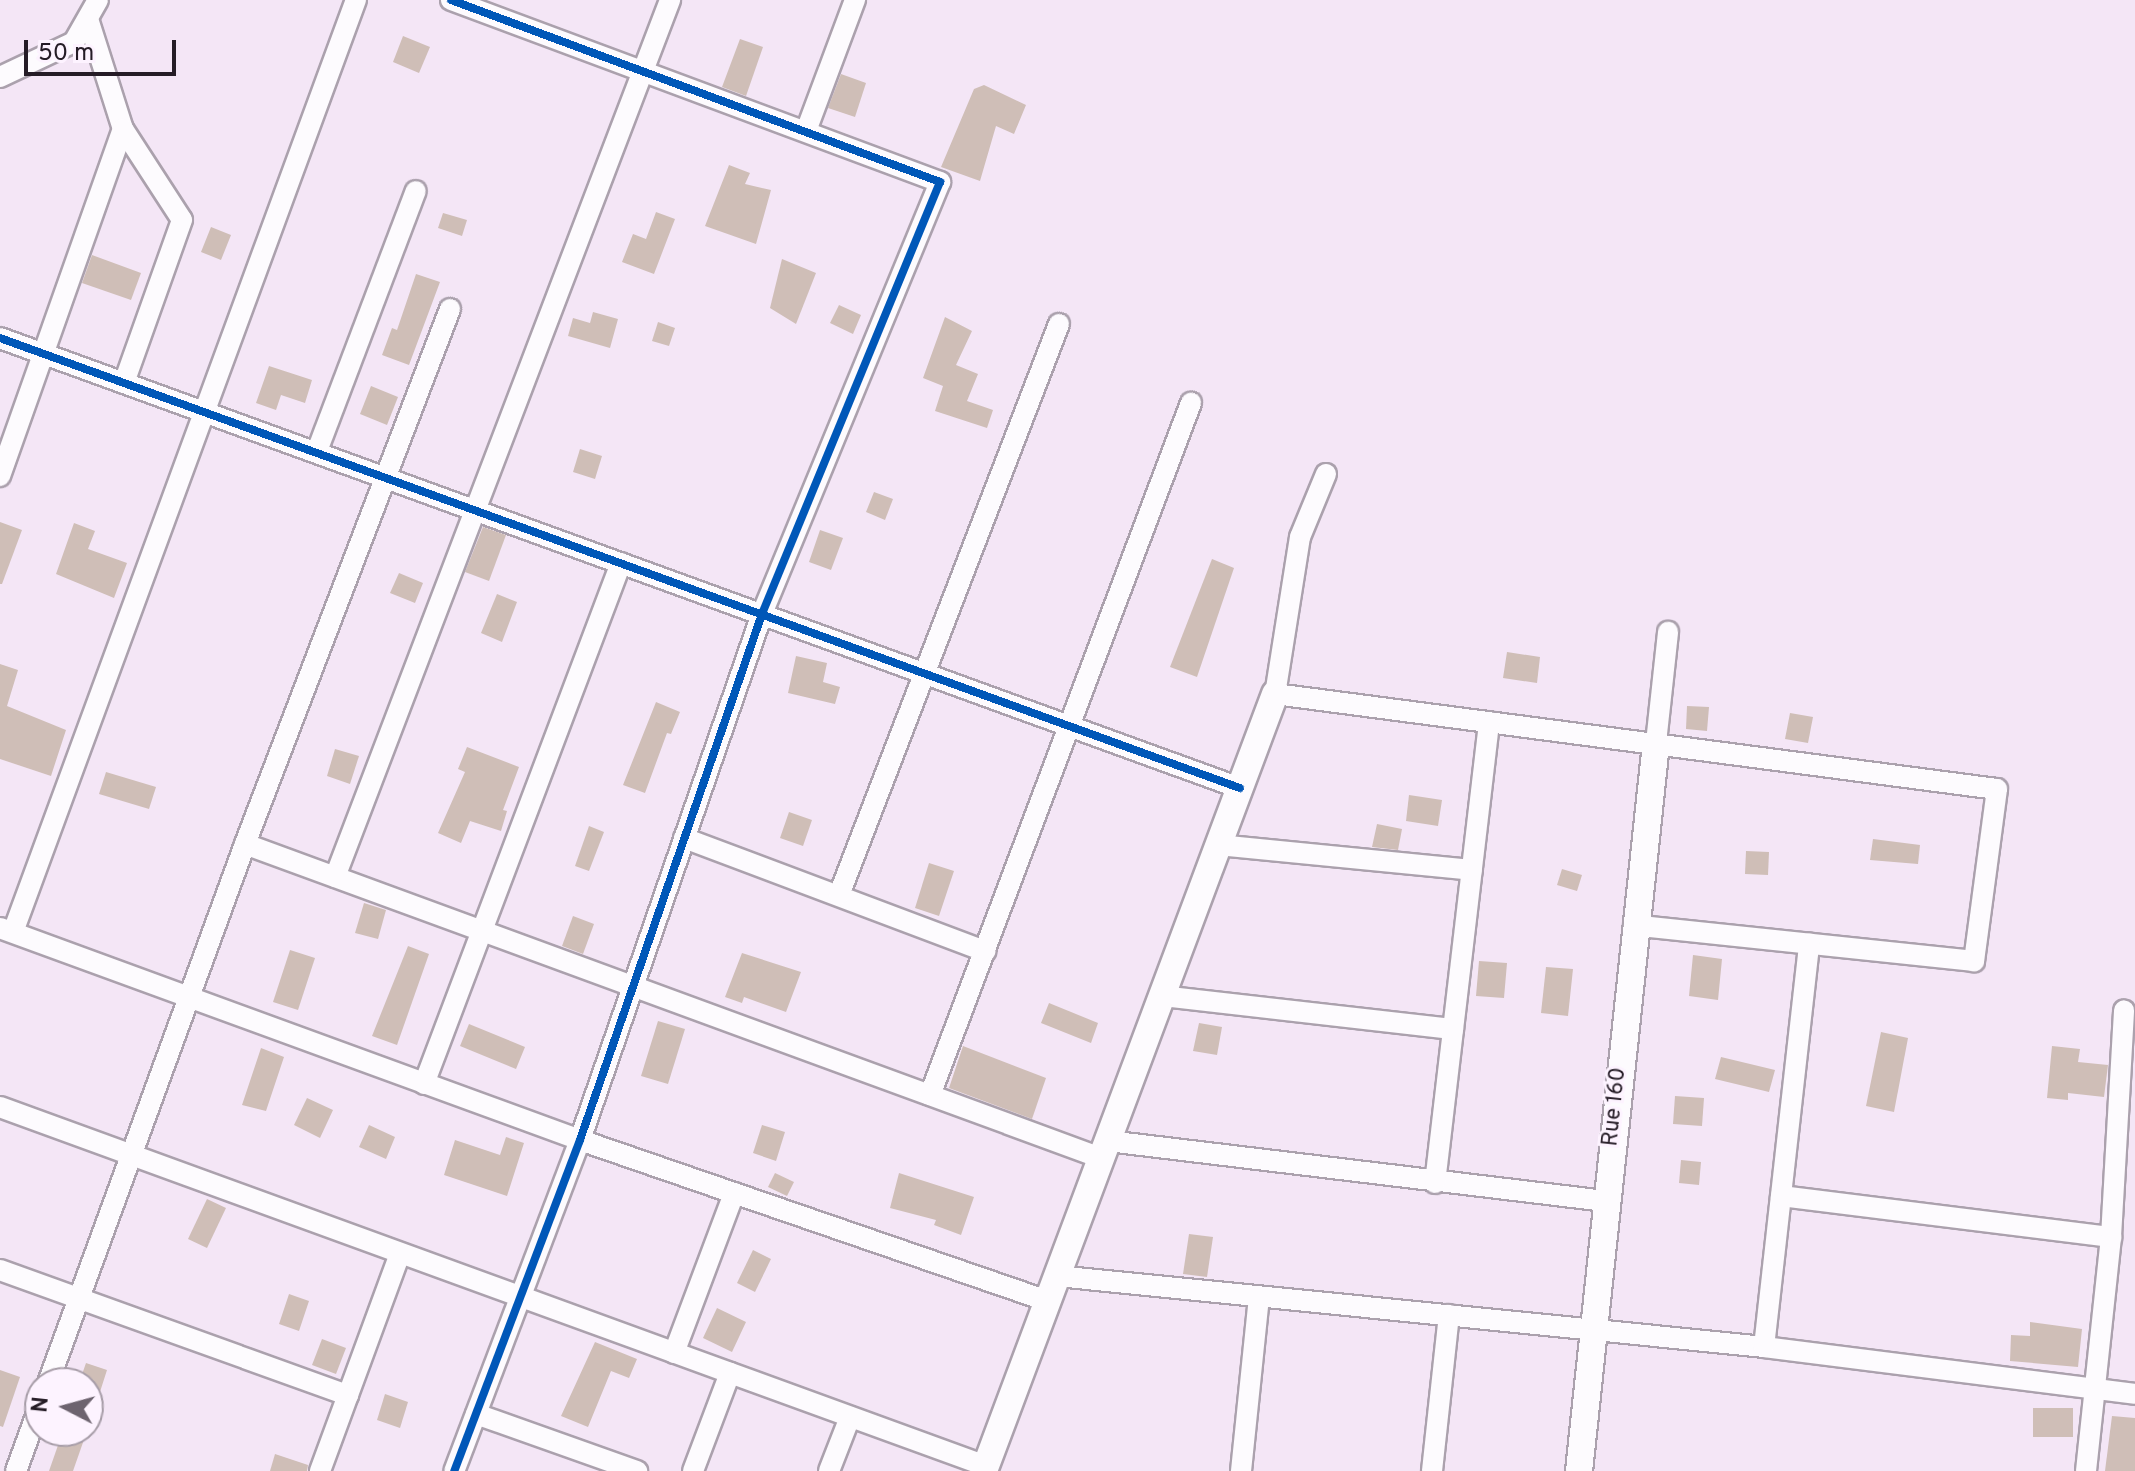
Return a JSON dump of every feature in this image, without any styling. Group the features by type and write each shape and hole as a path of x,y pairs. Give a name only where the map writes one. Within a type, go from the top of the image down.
{"street":[{"path":"0,77 74,42 89,22 98,0"},
{"path":"356,0 207,413 6,930 424,1084 734,1193 1052,1289 1259,1297 1449,1315 1764,1347 2135,1394"},
{"path":"451,0 477,5 940,182 762,614 580,1140 454,1471"},
{"path":"335,877 670,0"},
{"path":"806,131 855,0"},
{"path":"89,22 123,129 182,220 124,383"},
{"path":"0,476 123,129"},
{"path":"317,451 416,191"},
{"path":"54,1367 245,844 450,309"},
{"path":"839,895 1059,324"},
{"path":"0,338 1240,788"},
{"path":"930,1095 1191,403"},
{"path":"0,1107 985,1469 1275,694 1300,537 1326,474"},
{"path":"424,1084 621,563"},
{"path":"1656,743 1668,632"},
{"path":"1275,694 1997,789 1974,961 1634,925"},
{"path":"1435,1183 1489,722"},
{"name":"Rue 160","path":"1579,1471 1591,1329 1656,743"},
{"path":"684,838 985,951"},
{"path":"245,844 930,1095 1104,1150 1605,1201"},
{"path":"1218,845 1472,870"},
{"path":"1764,1347 1809,943"},
{"path":"1162,996 1453,1029"},
{"path":"2086,1471 2111,1237 2124,1010"},
{"path":"674,1353 734,1193"},
{"path":"1781,1196 2111,1237"},
{"path":"320,1471 400,1253"},
{"path":"0,1270 348,1395"},
{"path":"1241,1471 1259,1297"},
{"path":"1432,1471 1449,1315"},
{"path":"693,1471 730,1373"},
{"path":"476,1414 637,1471"},
{"path":"829,1471 850,1417"},
{"path":"16,1471 25,1447"}],"building":[{"path":"403,36 430,47 419,73 393,62"},
{"path":"740,39 763,47 746,96 722,87"},
{"path":"841,74 866,83 855,117 828,108"},
{"path":"984,85 1026,105 1014,134 996,126 980,181 941,167 974,89"},
{"path":"729,165 750,173 745,184 771,190 756,244 705,226"},
{"path":"656,212 675,219 654,274 622,262 633,234 646,239"},
{"path":"443,213 467,220 462,236 438,228"},
{"path":"211,227 231,235 221,260 201,252"},
{"path":"92,255 141,273 131,300 82,283"},
{"path":"782,259 816,273 796,324 770,308"},
{"path":"416,274 440,282 409,365 382,355 392,328 397,330"},
{"path":"839,305 861,315 853,334 830,323"},
{"path":"593,312 618,319 610,348 568,336 573,318 590,323"},
{"path":"945,317 972,331 956,365 978,374 967,401 993,410 987,428 935,411 943,386 923,378"},
{"path":"658,322 675,328 669,346 652,341"},
{"path":"269,366 312,380 305,403 281,395 276,410 256,403"},
{"path":"371,386 398,397 387,425 360,414"},
{"path":"580,449 602,456 595,479 573,472"},
{"path":"874,492 893,499 885,520 866,512"},
{"path":"0,522 22,530 2,584 0,584"},
{"path":"74,523 95,531 88,549 127,563 114,598 56,574"},
{"path":"483,527 506,535 489,581 465,572"},
{"path":"820,530 843,538 831,570 809,562"},
{"path":"1212,559 1234,568 1197,677 1170,667"},
{"path":"399,573 423,583 415,603 390,593"},
{"path":"497,594 517,602 502,642 481,633"},
{"path":"1507,652 1540,657 1537,683 1503,678"},
{"path":"796,656 827,663 823,682 840,687 835,704 788,693"},
{"path":"0,664 18,670 7,706 66,730 51,776 0,759"},
{"path":"656,702 680,712 671,734 667,733 645,793 623,785"},
{"path":"1687,706 1709,707 1707,731 1686,729"},
{"path":"1790,713 1813,717 1808,743 1785,739"},
{"path":"467,747 519,767 503,810 507,811 501,831 470,821 461,843 438,833 465,772 458,769"},
{"path":"335,749 359,756 350,784 327,776"},
{"path":"106,772 156,787 149,809 99,794"},
{"path":"1409,795 1442,800 1438,826 1406,821"},
{"path":"789,812 812,820 803,846 780,838"},
{"path":"1377,824 1402,829 1398,850 1372,847"},
{"path":"589,826 604,832 589,871 575,866"},
{"path":"1873,839 1920,845 1918,864 1870,860"},
{"path":"1746,851 1769,852 1768,875 1745,874"},
{"path":"929,863 954,871 939,916 915,908"},
{"path":"1562,869 1582,875 1577,891 1557,885"},
{"path":"364,903 386,910 378,939 355,933"},
{"path":"573,916 594,924 583,954 562,946"},
{"path":"408,946 429,954 397,1045 372,1036"},
{"path":"290,950 315,958 298,1010 273,1002"},
{"path":"742,953 801,972 786,1012 744,997 742,1003 725,997"},
{"path":"1693,955 1722,959 1718,1000 1689,996"},
{"path":"1479,961 1507,963 1504,998 1476,996"},
{"path":"1546,967 1573,969 1568,1016 1541,1013"},
{"path":"1049,1003 1098,1023 1091,1043 1041,1023"},
{"path":"658,1021 685,1029 668,1084 641,1076"},
{"path":"1199,1023 1222,1027 1217,1055 1193,1051"},
{"path":"469,1024 525,1047 516,1069 460,1046"},
{"path":"1881,1032 1908,1038 1894,1112 1866,1106"},
{"path":"963,1046 1046,1078 1032,1119 949,1088"},
{"path":"2052,1046 2080,1049 2078,1062 2108,1065 2104,1097 2068,1093 2068,1100 2047,1098"},
{"path":"261,1048 284,1057 266,1111 242,1105"},
{"path":"1721,1057 1775,1070 1769,1092 1715,1079"},
{"path":"1675,1096 1704,1098 1702,1126 1673,1124"},
{"path":"307,1098 333,1110 320,1138 294,1125"},
{"path":"369,1125 395,1137 386,1159 359,1147"},
{"path":"762,1125 785,1132 776,1161 753,1153"},
{"path":"506,1137 524,1143 507,1196 444,1175 455,1140 500,1155"},
{"path":"1681,1160 1701,1162 1699,1185 1679,1183"},
{"path":"775,1173 794,1182 787,1196 768,1187"},
{"path":"899,1173 974,1197 961,1235 934,1225 936,1220 890,1208"},
{"path":"207,1199 226,1208 207,1248 188,1239"},
{"path":"1189,1234 1213,1237 1207,1277 1183,1274"},
{"path":"753,1250 771,1259 755,1292 737,1283"},
{"path":"289,1294 309,1301 299,1331 279,1324"},
{"path":"717,1308 746,1322 732,1352 703,1338"},
{"path":"2030,1322 2082,1329 2078,1367 2010,1361 2011,1335 2030,1336"},
{"path":"322,1339 346,1348 336,1374 312,1365"},
{"path":"595,1342 637,1359 629,1378 611,1371 588,1427 561,1416"},
{"path":"0,1370 20,1377 3,1427 0,1426"},
{"path":"385,1394 408,1402 400,1428 377,1420"},
{"path":"2033,1408 2073,1408 2073,1437 2033,1437"},
{"path":"2112,1416 2135,1418 2135,1471 2105,1471"},
{"path":"57,1447 81,1447 73,1471 49,1471"},
{"path":"275,1454 308,1465 307,1471 270,1471"}],"cycle path":[{"path":"451,0 940,182 762,614 580,1140 454,1471"},
{"path":"0,338 1240,788"}]}
